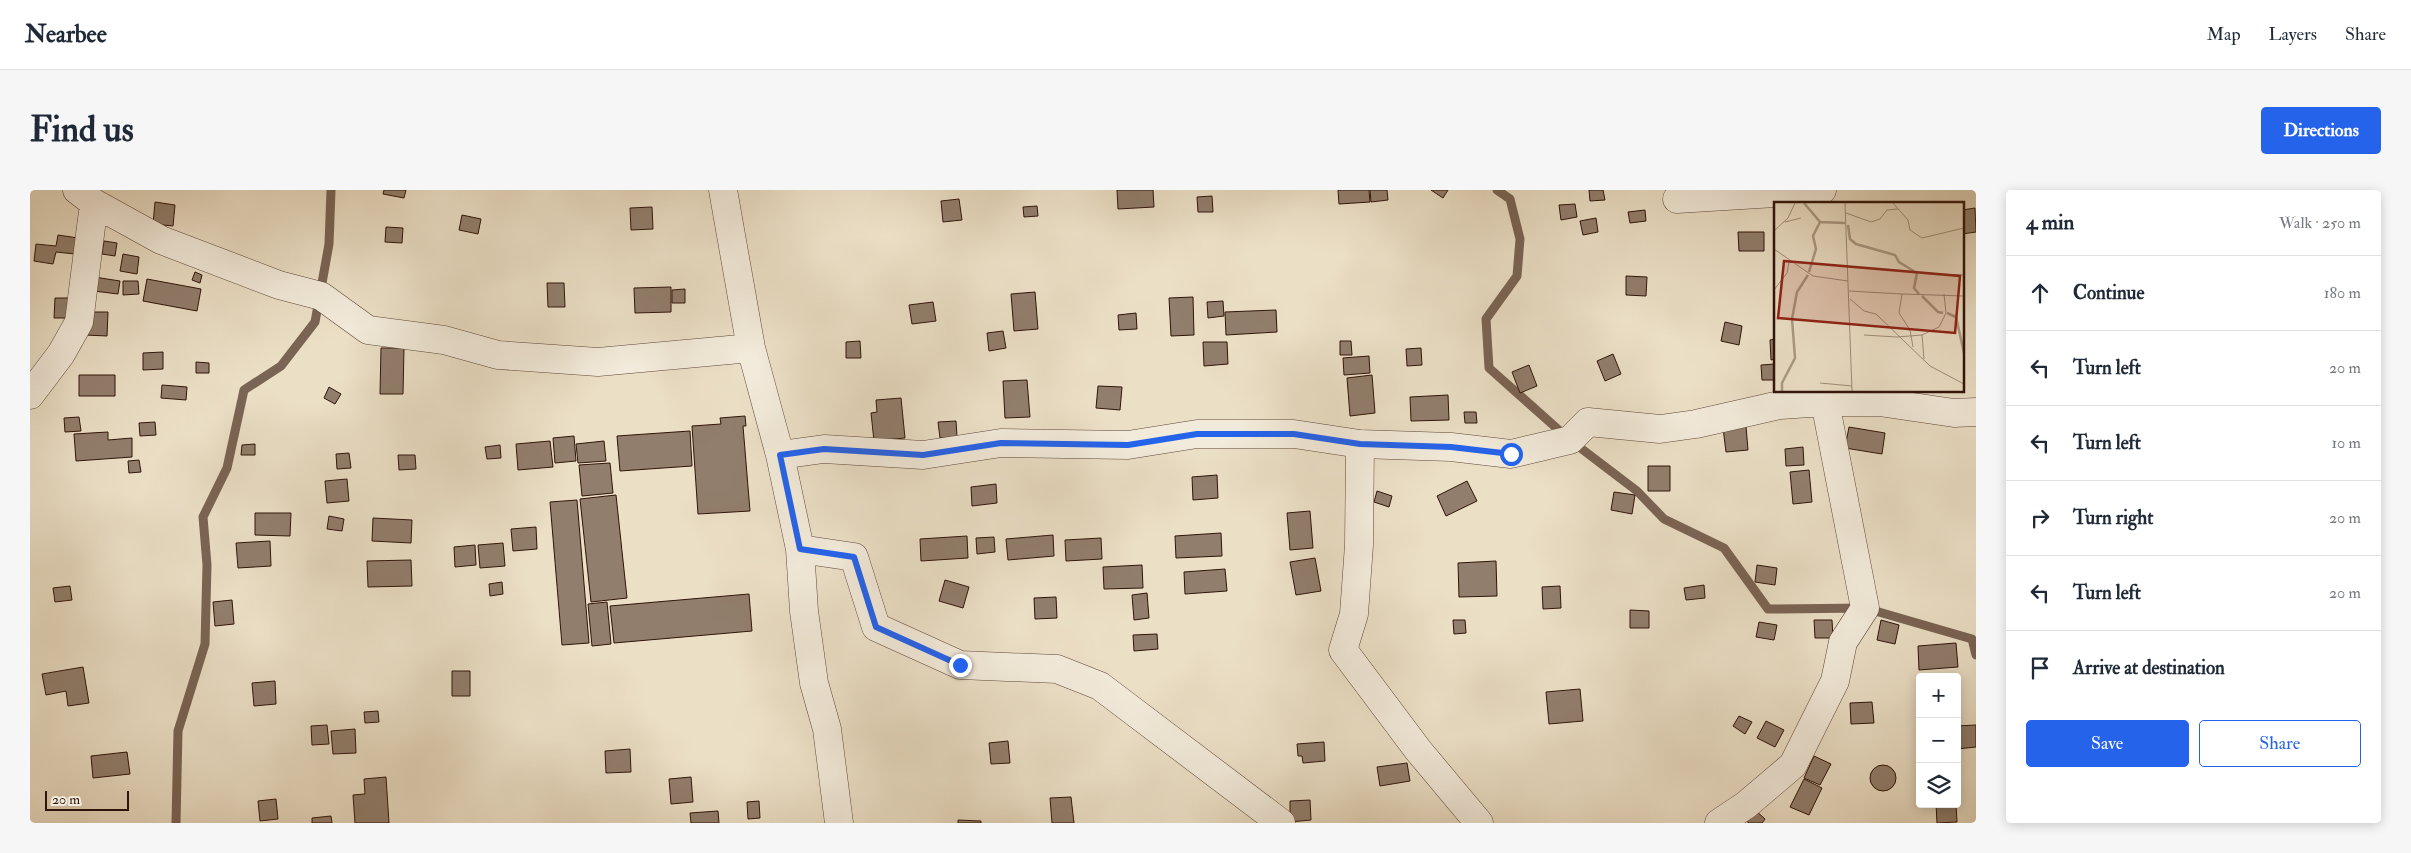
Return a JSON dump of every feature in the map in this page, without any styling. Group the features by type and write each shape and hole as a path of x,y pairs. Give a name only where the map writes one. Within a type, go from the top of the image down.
{"street":[{"path":"723,190 751,348 780,455 800,549 804,611 814,683 828,729 839,823"},
{"path":"1677,199 1822,190"},
{"path":"30,395 61,354 80,322 86,196 161,240 279,285 321,296 368,330 444,340 498,355 598,362 751,348"},
{"path":"780,455 824,449 923,455 1001,443 1128,445 1197,434 1294,434 1360,444 1451,447 1511,454 1570,440 1588,422 1660,429 1696,424 1780,405 1825,402 1879,402 1954,413 1976,412"},
{"path":"1719,823 1746,804 1792,765 1834,681 1843,642 1865,608 1825,402"},
{"path":"1360,444 1359,545 1354,614 1342,650 1418,750 1479,823"},
{"path":"800,549 854,557 876,627 960,665 1057,669 1100,686 1281,823"}],"building":[{"path":"384,190 406,190 404,198 383,194"},
{"path":"1117,190 1153,190 1154,207 1118,209"},
{"path":"1338,190 1369,190 1370,202 1339,204"},
{"path":"1370,190 1387,190 1388,200 1371,202"},
{"path":"1431,190 1448,190 1443,198"},
{"path":"1589,190 1603,190 1605,200 1590,201"},
{"path":"1212,196 1213,212 1198,212 1197,197"},
{"path":"959,199 962,220 943,222 941,201"},
{"path":"155,202 175,205 173,226 153,224"},
{"path":"1575,204 1577,217 1561,220 1559,205"},
{"path":"1037,206 1038,216 1024,217 1023,207"},
{"path":"652,207 653,229 631,230 630,208"},
{"path":"1975,208 1976,232 1964,234 1964,210"},
{"path":"1645,210 1646,221 1630,223 1628,212"},
{"path":"462,215 481,219 478,234 459,230"},
{"path":"1596,218 1598,232 1583,235 1580,221"},
{"path":"386,227 403,228 402,243 385,242"},
{"path":"1738,232 1764,232 1764,251 1739,251"},
{"path":"58,235 78,238 75,254 56,252 53,264 34,261 36,244 56,246"},
{"path":"104,241 117,243 115,256 102,254"},
{"path":"123,254 139,257 137,274 120,271"},
{"path":"195,272 202,275 200,283 192,280"},
{"path":"88,276 120,281 118,294 86,290"},
{"path":"1626,276 1647,277 1646,296 1626,295"},
{"path":"147,279 201,289 197,311 143,301"},
{"path":"123,281 138,281 139,294 123,295"},
{"path":"547,283 564,283 565,307 548,307"},
{"path":"671,287 671,312 635,313 634,288"},
{"path":"685,289 685,303 672,303 672,290"},
{"path":"1035,292 1038,329 1014,331 1011,294"},
{"path":"1193,297 1194,335 1171,336 1169,298"},
{"path":"55,298 77,298 76,318 54,318"},
{"path":"1223,301 1224,316 1208,318 1207,302"},
{"path":"933,302 936,321 912,324 909,305"},
{"path":"1276,310 1277,332 1226,335 1225,312"},
{"path":"86,312 108,312 107,336 85,335"},
{"path":"1136,313 1137,329 1119,330 1118,315"},
{"path":"1725,322 1742,326 1739,345 1721,341"},
{"path":"1003,331 1006,348 989,351 987,333"},
{"path":"1774,339 1774,359 1771,360 1770,340"},
{"path":"860,341 861,358 846,358 846,342"},
{"path":"1340,341 1351,341 1352,355 1340,355"},
{"path":"1203,342 1227,342 1228,364 1204,366"},
{"path":"381,348 404,348 403,394 380,394"},
{"path":"1421,348 1422,365 1407,366 1406,349"},
{"path":"163,352 163,369 143,370 143,353"},
{"path":"1613,354 1621,374 1605,381 1597,361"},
{"path":"1369,356 1370,373 1344,375 1343,358"},
{"path":"196,362 209,363 209,373 196,373"},
{"path":"1774,364 1774,380 1762,380 1761,365"},
{"path":"1529,365 1537,386 1520,393 1512,372"},
{"path":"79,375 115,375 115,396 79,396"},
{"path":"1372,375 1375,413 1350,416 1347,378"},
{"path":"1027,380 1030,417 1005,418 1003,381"},
{"path":"162,385 187,387 186,400 161,398"},
{"path":"1098,386 1122,387 1120,410 1096,408"},
{"path":"329,387 341,394 335,404 324,398"},
{"path":"1448,395 1449,420 1411,421 1410,397"},
{"path":"901,398 905,438 874,441 871,413 877,412 876,400"},
{"path":"1464,412 1476,412 1477,423 1465,423"},
{"path":"745,416 746,426 743,426 750,511 698,514 692,426 721,424 720,418"},
{"path":"79,417 81,431 65,432 64,418"},
{"path":"956,421 957,437 940,438 938,422"},
{"path":"155,422 156,435 140,436 139,423"},
{"path":"1746,426 1748,450 1726,452 1723,428"},
{"path":"1849,427 1885,433 1882,454 1845,448"},
{"path":"690,431 692,466 620,471 617,436"},
{"path":"108,432 108,440 132,438 132,457 76,461 74,434"},
{"path":"574,436 576,461 555,463 553,438"},
{"path":"550,441 553,467 518,470 516,444"},
{"path":"604,441 606,461 578,463 576,444"},
{"path":"255,444 255,455 241,455 242,445"},
{"path":"500,445 501,458 487,459 485,447"},
{"path":"1803,447 1804,465 1786,466 1785,449"},
{"path":"349,453 351,468 337,469 336,454"},
{"path":"398,455 415,455 416,469 399,470"},
{"path":"139,460 141,472 129,473 128,461"},
{"path":"610,463 613,493 582,496 579,465"},
{"path":"1648,466 1670,466 1670,491 1648,491"},
{"path":"1809,470 1812,502 1793,504 1790,472"},
{"path":"1217,475 1218,498 1193,500 1192,477"},
{"path":"347,479 349,501 327,503 325,481"},
{"path":"1467,481 1477,501 1446,516 1437,496"},
{"path":"996,484 997,503 972,506 971,487"},
{"path":"1377,491 1392,496 1389,507 1374,502"},
{"path":"1614,492 1635,495 1632,514 1611,510"},
{"path":"616,495 627,598 591,602 580,499"},
{"path":"577,500 589,643 562,645 550,502"},
{"path":"1310,511 1313,548 1290,550 1287,513"},
{"path":"255,513 291,513 290,536 255,535"},
{"path":"329,516 344,519 342,531 327,529"},
{"path":"373,518 412,520 411,543 372,541"},
{"path":"536,527 537,549 513,551 511,529"},
{"path":"1221,533 1222,556 1176,558 1175,536"},
{"path":"1053,535 1054,556 1008,560 1006,539"},
{"path":"967,536 968,558 921,561 920,539"},
{"path":"994,537 995,552 977,554 976,538"},
{"path":"1101,538 1102,559 1066,561 1065,540"},
{"path":"270,541 271,566 238,568 236,543"},
{"path":"503,543 505,566 480,568 478,545"},
{"path":"475,545 476,565 455,567 454,547"},
{"path":"1315,558 1321,591 1296,595 1290,562"},
{"path":"411,560 412,586 368,587 367,561"},
{"path":"1496,561 1497,596 1459,597 1458,563"},
{"path":"1142,565 1143,588 1104,589 1103,567"},
{"path":"1757,565 1777,568 1775,585 1755,582"},
{"path":"1225,569 1227,591 1185,594 1184,572"},
{"path":"945,580 969,587 963,608 939,601"},
{"path":"502,582 503,594 490,596 489,584"},
{"path":"1704,585 1705,598 1686,600 1684,588"},
{"path":"70,586 72,600 55,602 53,588"},
{"path":"1560,586 1561,608 1543,609 1542,587"},
{"path":"1147,593 1149,618 1134,620 1132,595"},
{"path":"749,594 752,631 614,643 610,606"},
{"path":"1056,597 1057,618 1035,619 1034,598"},
{"path":"232,600 234,624 215,626 213,602"},
{"path":"607,602 611,644 592,646 588,604"},
{"path":"1630,610 1649,611 1649,628 1630,628"},
{"path":"1453,620 1465,620 1466,633 1454,634"},
{"path":"1814,620 1832,620 1833,638 1815,638"},
{"path":"1881,620 1899,625 1895,644 1877,640"},
{"path":"1759,622 1777,625 1774,640 1756,637"},
{"path":"1157,634 1158,649 1134,651 1133,635"},
{"path":"1956,643 1958,667 1919,670 1918,646"},
{"path":"83,667 89,703 68,706 66,691 46,695 42,674"},
{"path":"452,671 470,671 470,696 452,696"},
{"path":"275,681 276,704 254,706 252,683"},
{"path":"1580,689 1583,721 1549,724 1546,692"},
{"path":"1872,702 1874,723 1851,724 1850,703"},
{"path":"378,711 379,722 365,723 364,712"},
{"path":"1739,716 1752,722 1745,734 1733,726"},
{"path":"1766,721 1784,730 1775,747 1757,738"},
{"path":"327,725 329,744 312,745 311,726"},
{"path":"1976,725 1976,747 1961,749 1961,726"},
{"path":"355,729 356,753 333,754 331,731"},
{"path":"1008,741 1010,763 991,764 989,743"},
{"path":"1324,742 1325,761 1303,763 1302,756 1298,756 1297,744"},
{"path":"630,749 631,772 606,773 605,751"},
{"path":"127,752 130,774 93,778 91,756"},
{"path":"1814,756 1831,764 1820,785 1804,778"},
{"path":"1407,763 1410,781 1380,786 1377,767"},
{"path":"1883,765 1892,769 1896,778 1892,787 1883,791 1874,787 1870,778 1874,769"},
{"path":"386,777 389,823 355,823 353,795 365,794 364,779"},
{"path":"691,777 693,802 671,804 669,779"},
{"path":"1804,779 1822,788 1809,815 1790,807"},
{"path":"1071,797 1074,823 1052,823 1050,798"},
{"path":"276,799 278,819 260,821 258,801"},
{"path":"1310,800 1311,820 1290,822 1290,801"},
{"path":"759,801 760,818 748,819 747,802"},
{"path":"1936,808 1956,808 1957,822 1937,823"},
{"path":"1754,809 1765,819 1762,823 1749,823 1745,820"},
{"path":"718,811 719,823 691,823 690,813"},
{"path":"331,816 332,823 312,823 312,818"},
{"path":"958,820 981,821 981,823 958,823"}],"waterway":[{"path":"176,823 178,731 205,644 207,565 203,517 227,468 244,390 281,366 315,322 329,244 331,190"},
{"path":"1497,190 1510,199 1520,239 1517,276 1486,319 1489,368 1570,440 1637,491 1664,519 1724,548 1768,609 1865,608 1972,639 1976,655"}],"route":[{"path":"960,665 876,627 854,557 800,549 780,455 824,449 923,455 1001,443 1128,445 1197,434 1294,434 1360,444 1451,447 1511,454"}]}
